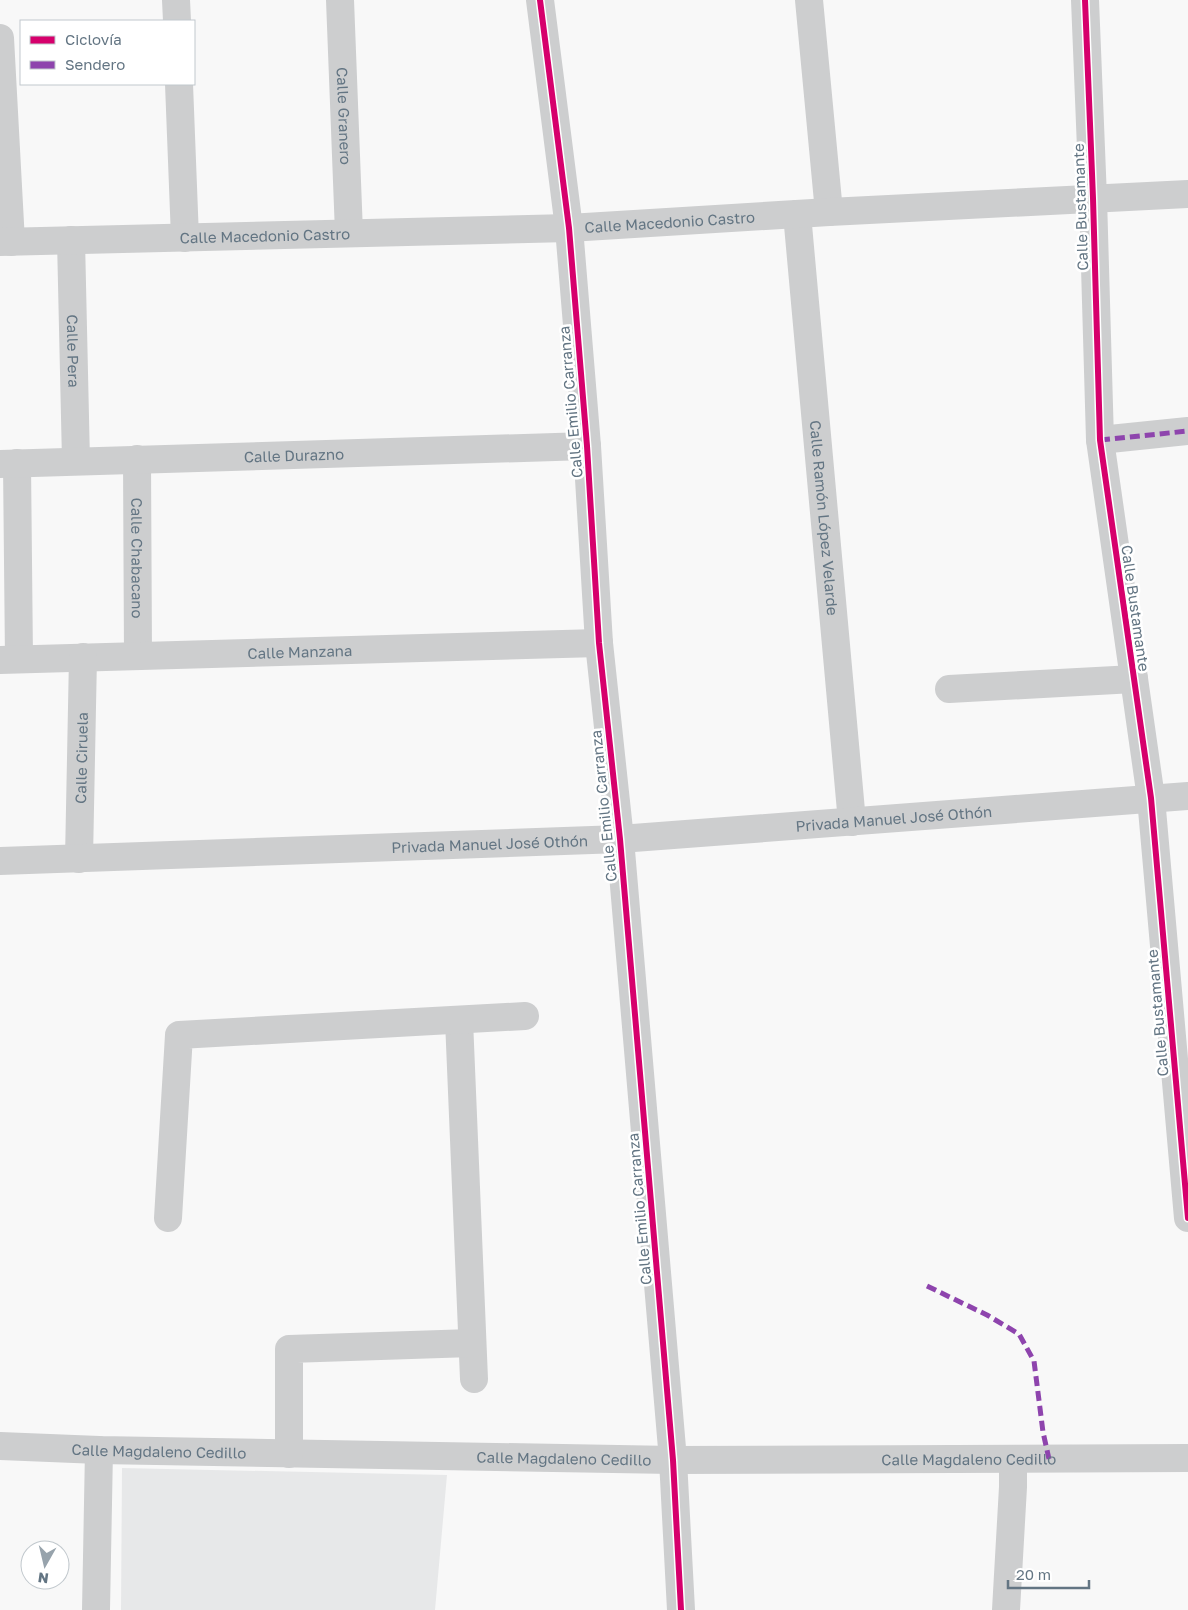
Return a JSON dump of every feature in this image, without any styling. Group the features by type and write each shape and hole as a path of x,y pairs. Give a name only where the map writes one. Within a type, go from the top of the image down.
{"street":[{"path":"176,0 177,20"},
{"name":"Calle Granero","path":"340,0 349,233"},
{"name":"Calle Emilio Carranza","path":"540,0 569,228 587,446 599,643 620,839 674,1460 681,1610"},
{"path":"809,0 829,212"},
{"name":"Calle Bustamante","path":"1085,0 1100,440 1150,798 1188,1218"},
{"path":"0,38 5,242"},
{"path":"179,85 185,238"},
{"name":"Calle Macedonio Castro","path":"5,242 569,228 829,212 1188,194"},
{"name":"Calle Ramón López Velarde","path":"798,214 852,822"},
{"name":"Calle Pera","path":"71,240 76,461"},
{"path":"1100,440 1188,431"},
{"name":"Calle Durazno","path":"8,463 587,446"},
{"name":"Calle Chabacano","path":"137,459 138,656"},
{"path":"8,463 10,659"},
{"name":"Calle Manzana","path":"10,659 599,643"},
{"name":"Calle Ciruela","path":"79,858 83,657"},
{"path":"949,689 1134,678"},
{"name":"Privada Manuel José Othón","path":"0,861 620,839 1188,796"},
{"path":"168,1218 178,1035 525,1016"},
{"path":"459,1020 474,1379"},
{"path":"289,1454 288,1349 472,1344"},
{"name":"Calle Magdaleno Cedillo","path":"0,1446 289,1454 674,1460 1188,1458"},
{"path":"96,1610 98,1450"},
{"path":"1006,1610 1013,1487 1012,1459"}],"shaded area":[{"path":"122,1468 447,1475 435,1610 121,1610"}],"marked path":[{"path":"1100,440 1188,431"},
{"path":"927,1286 987,1315 1019,1334 1034,1361 1043,1432 1049,1459"}],"cycle path":[{"path":"540,0 569,228 587,446 599,643 620,839 673,1460 681,1610"},
{"path":"1085,0 1100,440 1151,798 1188,1218"}]}
